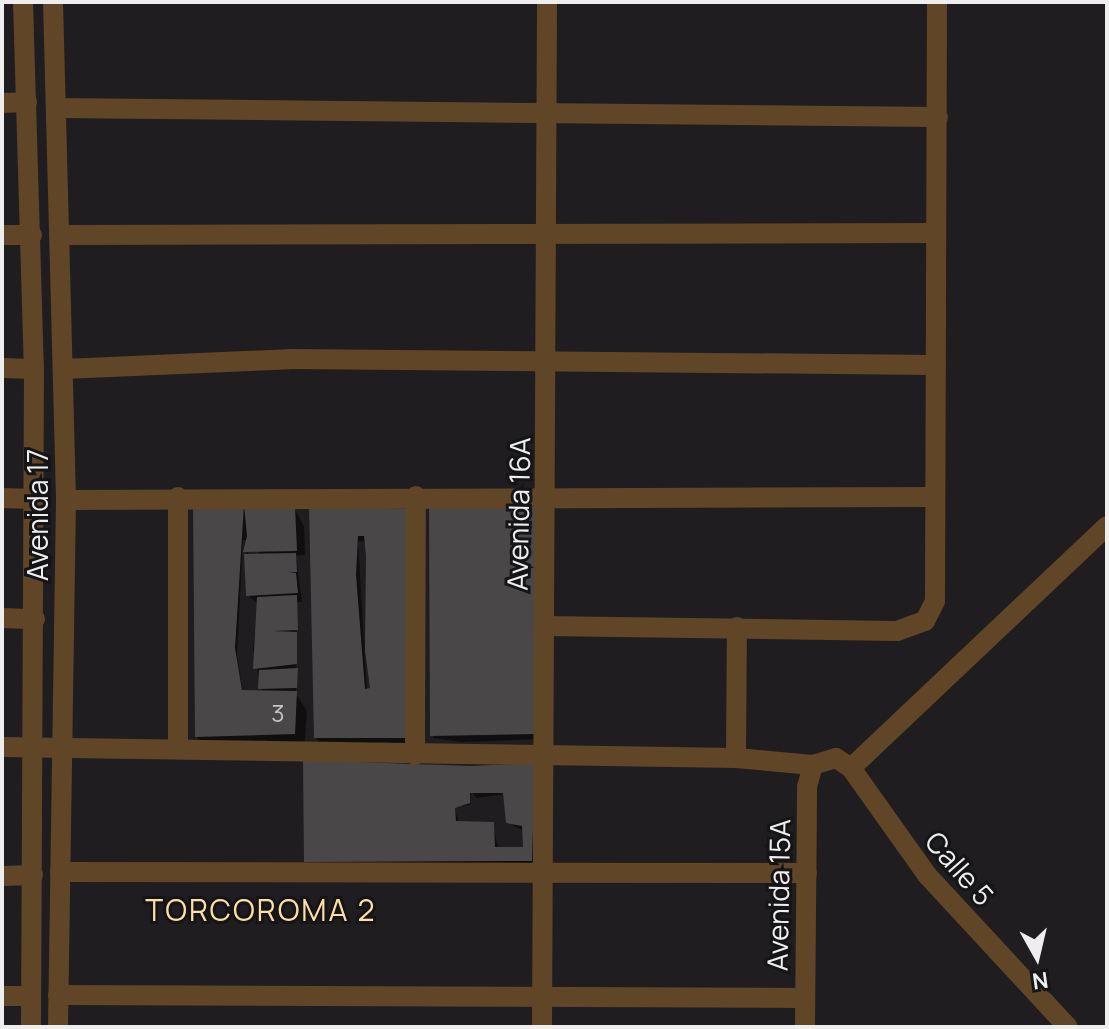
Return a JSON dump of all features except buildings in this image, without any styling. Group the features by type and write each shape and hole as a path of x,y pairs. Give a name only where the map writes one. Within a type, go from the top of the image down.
{"street":[{"name":"Avenida 17","path":"23,2 34,369 36,748 31,1027"},
{"name":"Avenida 17","path":"53,2 63,235 66,500 65,748 58,1027"},
{"name":"Avenida 16A","path":"542,1027 544,626 548,496 545,232 547,2"},
{"path":"544,626 897,631 925,621 935,601 937,2"},
{"path":"2,103 27,102"},
{"path":"57,108 938,117"},
{"path":"63,235 936,233"},
{"path":"2,235 32,235"},
{"path":"64,369 290,359 936,365"},
{"path":"2,368 34,369"},
{"path":"66,500 416,496 935,497"},
{"path":"415,755 416,496"},
{"path":"178,497 178,748"},
{"path":"2,498 34,499"},
{"path":"2,747 736,758 813,765 836,758 851,768 1107,526"},
{"path":"2,618 35,619"},
{"path":"736,758 737,627"},
{"name":"Avenida 15A","path":"805,1027 807,787 813,765"},
{"name":"Calle 5","path":"851,768 927,875 1068,1027"},
{"path":"60,872 807,873"},
{"path":"2,876 33,875"},
{"path":"58,995 805,998"},
{"path":"2,996 31,996"}],"district":[{"name":"TORCOROMA 2","path":"261,910"}]}
